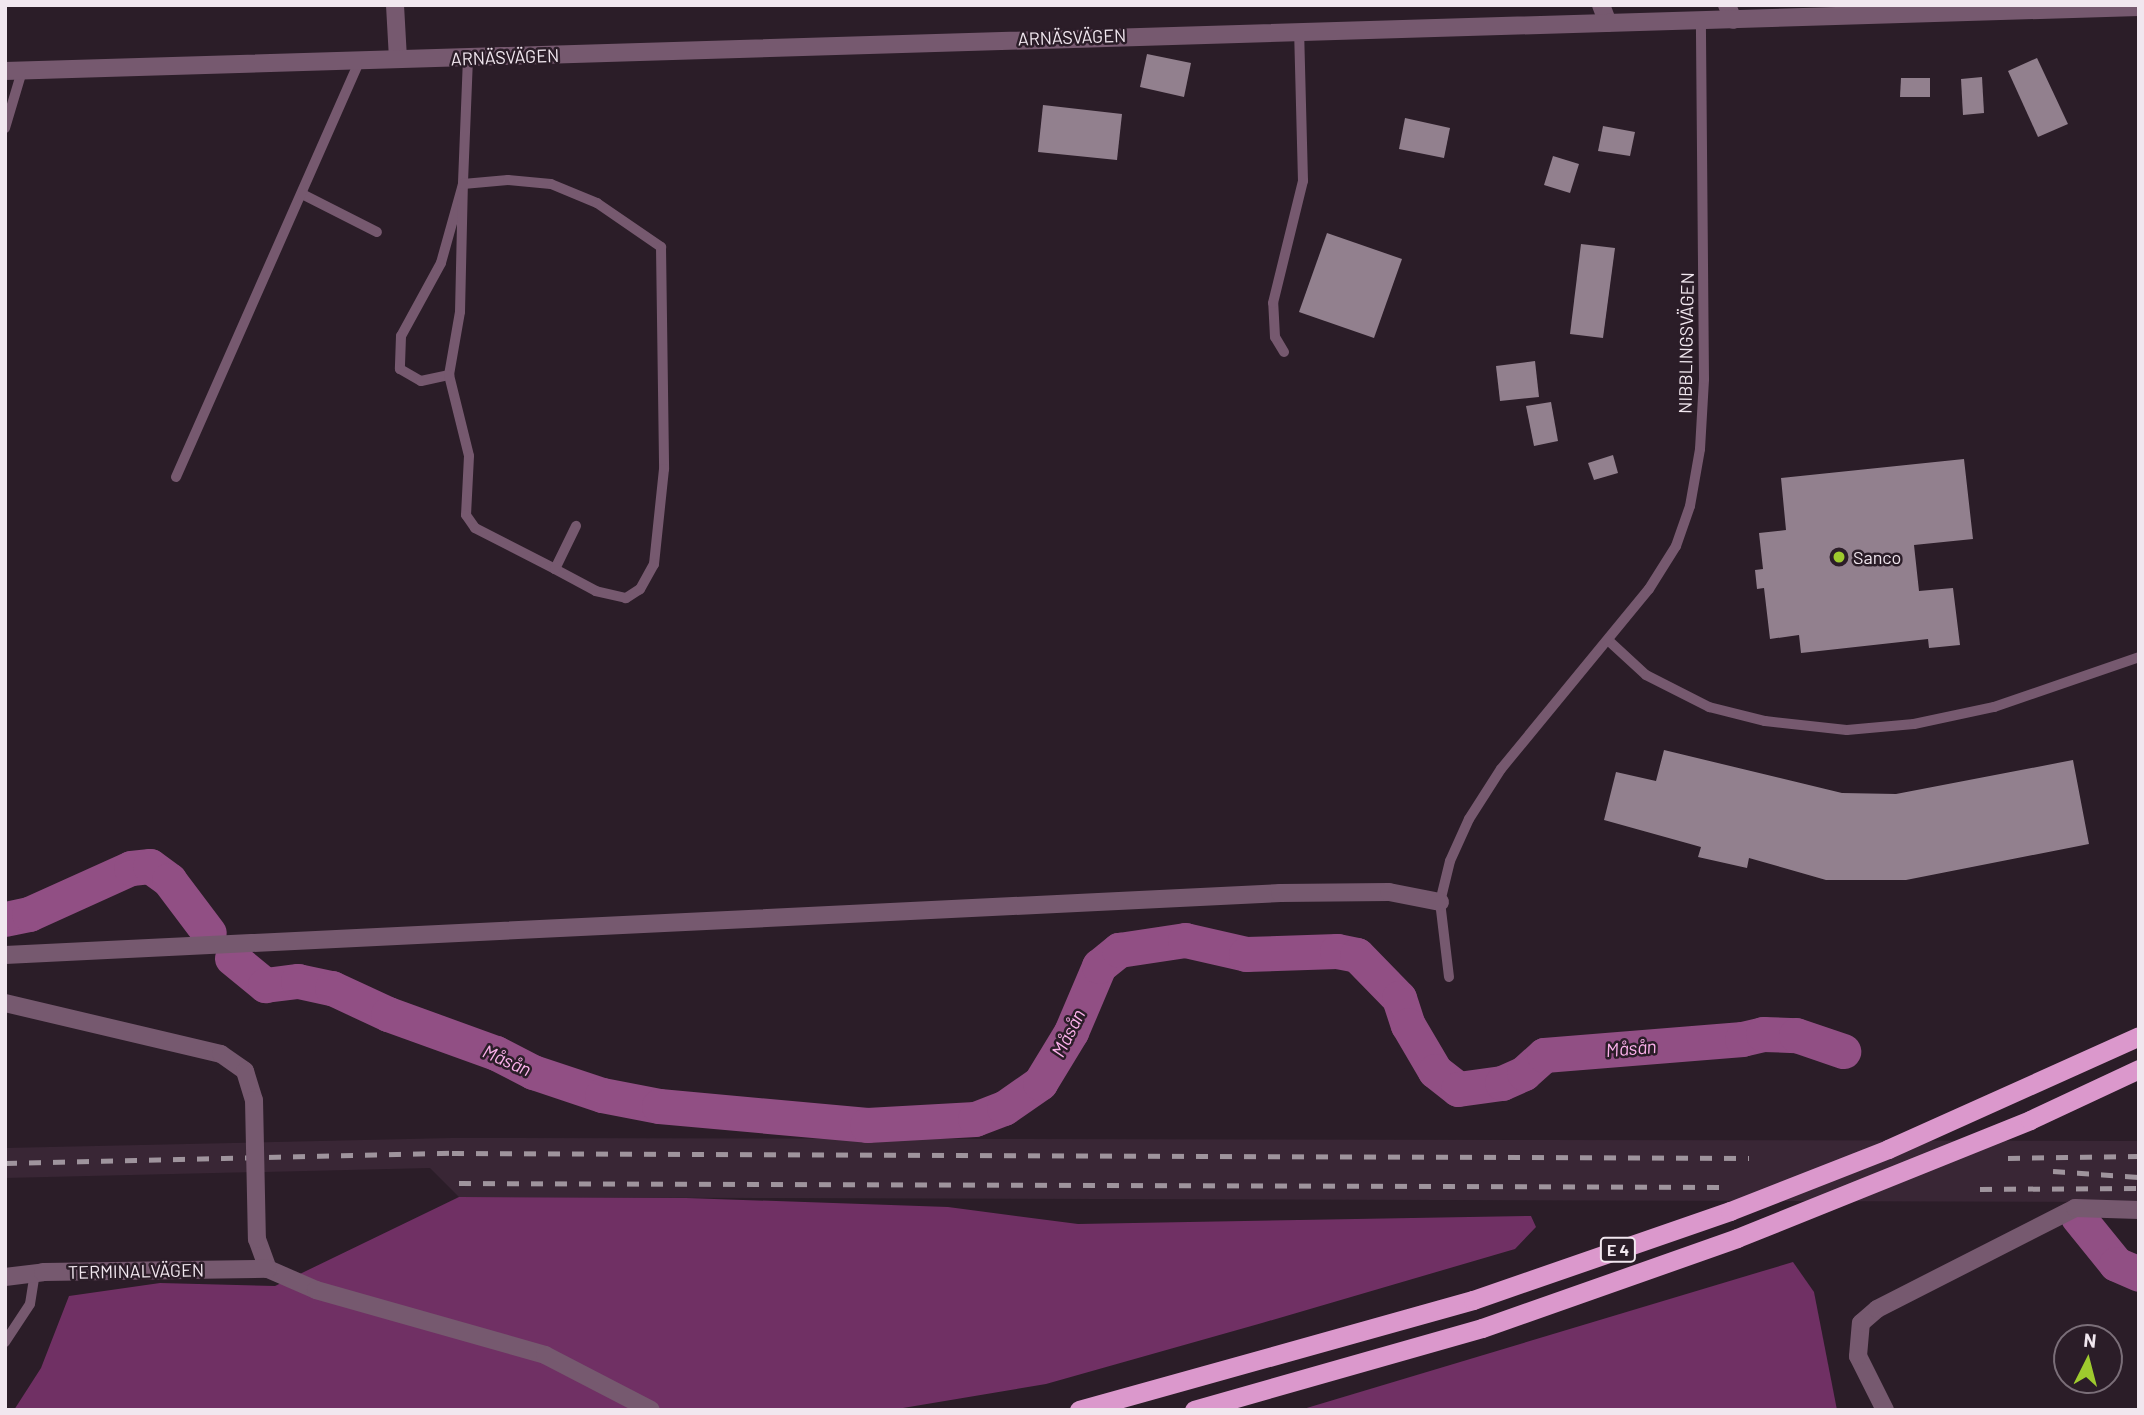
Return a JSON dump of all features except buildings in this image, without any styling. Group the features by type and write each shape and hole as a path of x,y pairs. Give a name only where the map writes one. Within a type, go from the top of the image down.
{"highway":[{"name":"E 4","path":"1079,1410 1473,1300 1730,1212 1947,1123 2139,1036"},
{"name":"E 4","path":"1194,1410 1482,1328 1737,1238 2030,1120 2139,1069"}],"street":[{"path":"395,5 398,59"},
{"path":"1601,5 1608,23"},
{"name":"ARNÄSVÄGEN","path":"13,71 1701,20 1730,12 2139,7"},
{"path":"5,955 1280,893 1389,892 1440,902"},
{"path":"5,1003 221,1054 245,1071 254,1100 257,1239 268,1269 316,1290 545,1355 651,1410"},
{"path":"1885,1410 1858,1356 1861,1323 1877,1309 2076,1208 2139,1210"},
{"name":"TERMINALVÄGEN","path":"5,1277 35,1273 268,1269"}],"lane":[{"name":"NIBBLINGSVÄGEN","path":"1450,977 1440,902 1455,850 1495,779 1609,641 1676,546 1690,506 1700,449 1701,20"},
{"path":"1284,352 1275,337 1273,303 1303,181 1299,32"},
{"path":"463,184 508,180 551,184 597,203 661,247 664,469 654,564 640,589 626,598 596,590 475,528 466,514 468,456 449,375 460,312 463,184 468,58"},
{"path":"176,477 360,61"},
{"path":"5,128 13,71"},
{"path":"449,375 421,381 400,369 401,337 441,263 463,184"},
{"path":"302,194 377,232"},
{"path":"555,569 576,526"},
{"path":"1609,641 1646,674 1709,707 1765,721 1847,730 1914,724 1993,708 2139,657"},
{"path":"5,1342 30,1304 35,1273"}],"shaded area":[{"path":"452,1138 2139,1141 2139,1202 459,1197 430,1168 5,1178 5,1148"},
{"path":"459,1197 686,1198 948,1207 1078,1224 1531,1216 1536,1227 1515,1249 1262,1323 1046,1384 891,1410 14,1410 41,1368 69,1296 160,1283 275,1286"},
{"path":"1793,1262 1814,1292 1837,1410 1300,1410"}],"waterway":[{"name":"Måsån","path":"5,919 29,914 131,868 150,866 169,880 209,933"},
{"name":"Måsån","path":"232,958 265,985 298,981 332,988 388,1014 496,1053 533,1072 602,1095 659,1106 867,1125 975,1119 1004,1108 1040,1083 1071,1032 1099,966 1119,950 1185,940 1246,954 1337,951 1357,955 1399,998 1408,1025 1435,1071 1458,1089 1502,1083 1524,1073 1544,1055 1742,1039 1763,1034 1796,1035 1843,1051"},
{"name":"Måsån","path":"2078,1217 2116,1264 2139,1274"}],"railway":[{"path":"5,1163 452,1153 1749,1158"},
{"path":"2008,1158 2139,1156"},
{"path":"2053,1171 2139,1177"},
{"path":"459,1183 1722,1187"},
{"path":"1980,1189 2139,1188"}],"place":[{"name":"Sanco","path":"1839,557"}]}
